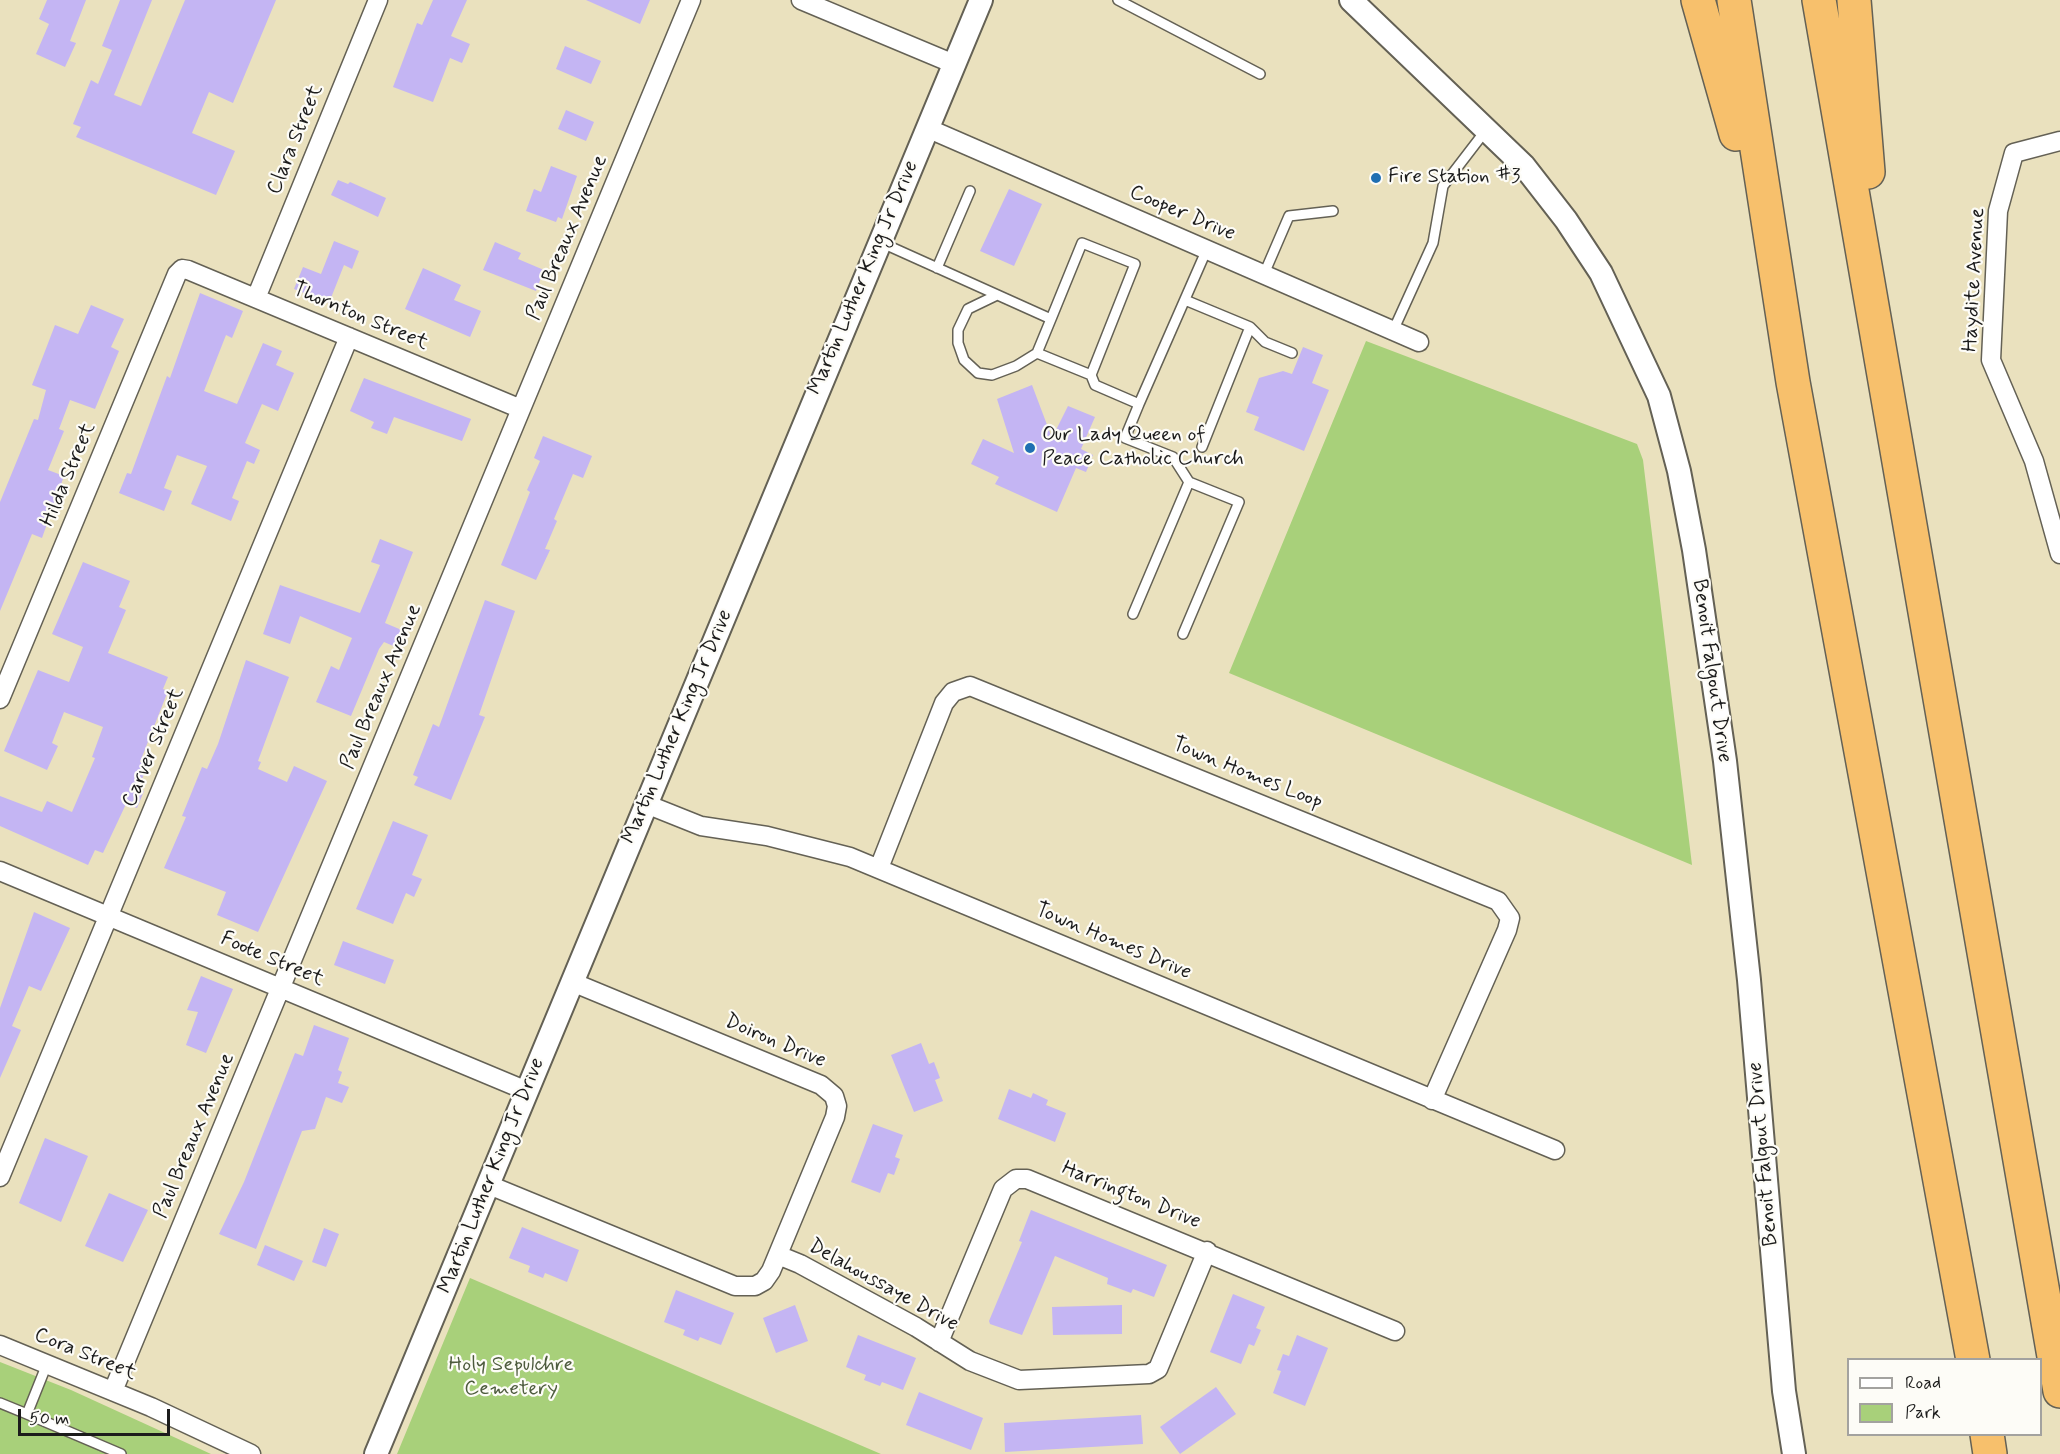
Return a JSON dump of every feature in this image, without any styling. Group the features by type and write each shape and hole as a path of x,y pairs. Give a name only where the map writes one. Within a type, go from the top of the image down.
{"highway":[{"path":"1698,0 1754,204 1793,382"},
{"path":"1734,0 1793,382 1973,1358"},
{"path":"1819,0 2060,1391"},
{"path":"1854,0 1885,386"},
{"path":"1987,1436 1990,1454"}],"street":[{"name":"Clara Street","path":"256,298 378,0"},
{"name":"Paul Breaux Avenue","path":"112,1390 691,0"},
{"path":"801,0 954,64"},
{"name":"Martin Luther King Jr Drive","path":"376,1454 981,0"},
{"name":"Benoit Falgout Drive","path":"1351,0 1524,166 1566,220 1601,273 1659,396 1679,471 1725,761 1749,980 1784,1391 1794,1454"},
{"name":"Cooper Drive","path":"927,128 1419,342"},
{"name":"Haydite Avenue","path":"2060,141 2014,153 1998,211 1992,360 2034,460 2060,554"},
{"name":"Thornton Street","path":"182,269 521,409"},
{"name":"Hilda Street","path":"0,699 177,274 182,269"},
{"name":"Carver Street","path":"0,1177 349,337"},
{"name":"Town Homes Loop","path":"879,868 944,703 953,692 970,686 1498,901 1509,918 1507,930 1432,1100"},
{"name":"Town Homes Drive","path":"646,804 700,826 767,836 824,849 879,868 1555,1150"},
{"name":"Foote Street","path":"0,871 527,1090"},
{"name":"Doiron Drive","path":"572,982 821,1085 834,1096 837,1106 835,1117 778,1255"},
{"name":"Harrington Drive","path":"939,1342 1003,1189 1016,1179 1027,1179 1395,1330"},
{"name":"Delahoussaye Drive","path":"489,1185 735,1286 755,1286 764,1281 778,1255 810,1269 970,1361 1013,1379 1149,1374 1158,1369 1207,1251"},
{"name":"Cora Street","path":"0,1345 112,1390 229,1449 251,1454"}],"lane":[{"path":"1118,0 1260,74"},
{"path":"1393,331 1433,243 1443,186 1485,130"},
{"path":"937,268 970,191"},
{"path":"1264,274 1289,216 1333,211"},
{"path":"879,242 1051,319"},
{"path":"997,295 968,309 962,319 958,343 964,360 978,374 992,375 1016,366 1037,353 1082,243 1136,264 1091,375 1095,385 1139,404"},
{"path":"1183,634 1239,502 1189,482 1173,457 1125,438 1207,249"},
{"path":"1185,300 1250,327 1265,342 1292,353"},
{"path":"1202,447 1250,327"},
{"path":"1037,353 1091,375"},
{"path":"1133,614 1189,482"},
{"path":"27,1414 47,1364"},
{"path":"0,1403 121,1454"}],"green space":[{"path":"1366,341 1637,444 1643,460 1692,865 1229,673"},
{"name":"Holy Sepulchre Cemetery","path":"470,1278 881,1454 397,1454"},
{"path":"0,1362 71,1390 211,1454 0,1454"}],"building":[{"path":"47,0 86,0 70,41 76,43 65,67 36,54 49,24 39,19"},
{"path":"120,0 152,0 114,95 141,106 185,0 276,0 233,103 209,92 192,133 235,151 216,195 76,137 81,127 73,124 91,80 98,84 112,50 102,46"},
{"path":"433,0 467,0 451,36 470,44 462,63 450,58 433,102 393,87 417,23 422,25"},
{"path":"586,0 650,0 640,24"},
{"path":"565,46 601,61 591,84 556,69"},
{"path":"566,110 594,122 586,141 558,129"},
{"path":"551,166 577,176 562,219 558,217 556,222 526,211 534,189 541,192"},
{"path":"338,180 348,184 350,182 386,198 378,217 331,195"},
{"path":"1009,189 1042,204 1014,266 980,251"},
{"path":"334,241 359,251 352,269 344,265 329,303 294,289 303,267 321,274"},
{"path":"495,242 521,253 518,259 544,270 536,291 483,270"},
{"path":"423,268 461,285 454,300 481,311 470,337 405,309"},
{"path":"200,293 243,311 232,338 226,335 204,391 237,404 263,343 282,351 276,365 294,373 278,411 262,404 245,443 260,450 254,464 247,461 232,498 239,501 231,521 191,504 207,466 177,455 164,488 172,491 164,511 119,493 127,473 131,474 167,376 170,378"},
{"path":"91,305 124,319 111,347 119,351 95,409 70,400 59,429 64,431 48,470 64,476 42,538 32,534 0,611 0,502 34,419 38,420 46,390 32,385 55,325 78,334"},
{"path":"1303,347 1323,355 1312,383 1329,390 1304,451 1254,430 1259,417 1246,412 1259,378 1283,371 1292,374"},
{"path":"364,378 471,419 462,441 394,417 387,434 371,428 374,422 350,411"},
{"name":"Our Lady Queen of Peace Catholic Church","path":"1032,385 1052,438 1068,406 1095,417 1081,449 1093,455 1086,472 1076,468 1057,512 995,484 999,477 971,464 983,439 1014,453 997,399"},
{"path":"543,436 592,456 583,478 573,474 554,519 557,521 545,549 550,550 536,580 501,565 530,492 527,490 540,461 534,458"},
{"path":"380,539 413,552 385,623 404,631 398,648 384,642 379,649 351,716 316,702 331,666 339,670 352,638 300,616 290,644 263,634 280,585 360,613 380,565 371,562"},
{"path":"83,562 130,581 119,607 126,610 108,653 168,677 163,689 168,691 140,762 147,765 139,788 144,791 137,808 126,804 103,853 95,850 88,865 0,826 0,796 42,812 47,801 72,812 95,758 92,757 103,727 64,712 52,743 58,746 47,770 4,751 38,670 69,682 83,647 52,634"},
{"path":"485,600 515,611 479,715 485,717 451,800 414,785 418,777 413,775 433,724 439,727"},
{"path":"246,660 289,677 258,761 261,762 258,769 287,782 294,766 327,781 258,932 217,915 226,892 164,868 186,817 182,816 202,767 207,769 218,744"},
{"path":"393,821 428,835 412,875 422,879 414,897 406,893 393,924 356,909"},
{"path":"34,912 70,928 41,991 29,986 12,1026 21,1030 0,1078 0,1008"},
{"path":"343,941 394,960 385,984 334,965"},
{"path":"201,976 233,989 206,1053 186,1045 198,1012 187,1010"},
{"path":"314,1025 349,1038 338,1070 342,1072 338,1083 349,1087 342,1103 326,1097 315,1129 302,1131 256,1249 219,1234 244,1182 295,1053 303,1056"},
{"path":"921,1043 929,1064 934,1062 940,1078 935,1080 943,1101 914,1112 891,1055"},
{"path":"1009,1089 1031,1098 1033,1093 1048,1100 1046,1105 1066,1113 1055,1142 998,1119"},
{"path":"873,1124 903,1135 895,1157 900,1159 894,1175 888,1173 880,1193 851,1182"},
{"path":"45,1138 88,1156 61,1222 19,1203"},
{"path":"109,1193 148,1210 123,1262 85,1246"},
{"path":"1031,1210 1167,1265 1154,1297 1133,1289 1131,1293 1107,1284 1108,1278 1055,1256 1022,1335 990,1324 989,1321 1022,1242 1019,1241"},
{"path":"522,1227 579,1250 567,1282 545,1273 543,1278 528,1272 530,1266 509,1258"},
{"path":"324,1228 339,1234 326,1267 312,1262"},
{"path":"265,1245 303,1261 294,1281 257,1265"},
{"path":"676,1290 734,1313 721,1345 700,1337 698,1341 683,1335 685,1330 664,1322"},
{"path":"1233,1294 1265,1307 1256,1328 1261,1330 1254,1346 1249,1344 1241,1364 1210,1352"},
{"path":"795,1305 808,1341 776,1353 763,1318"},
{"path":"1122,1305 1122,1334 1053,1335 1052,1307"},
{"path":"858,1335 916,1358 903,1390 882,1382 880,1386 864,1380 866,1375 846,1367"},
{"path":"1297,1335 1328,1348 1305,1406 1273,1393 1281,1371 1277,1370 1283,1354 1289,1356"},
{"path":"1216,1387 1236,1414 1180,1454 1160,1427"},
{"path":"919,1392 983,1418 971,1450 906,1425"},
{"path":"1141,1415 1143,1444 1005,1452 1004,1423"}],"place":[{"name":"Fire Station #3","path":"1376,178"},
{"name":"Our Lady Queen of Peace Catholic Church","path":"1030,448"}]}
